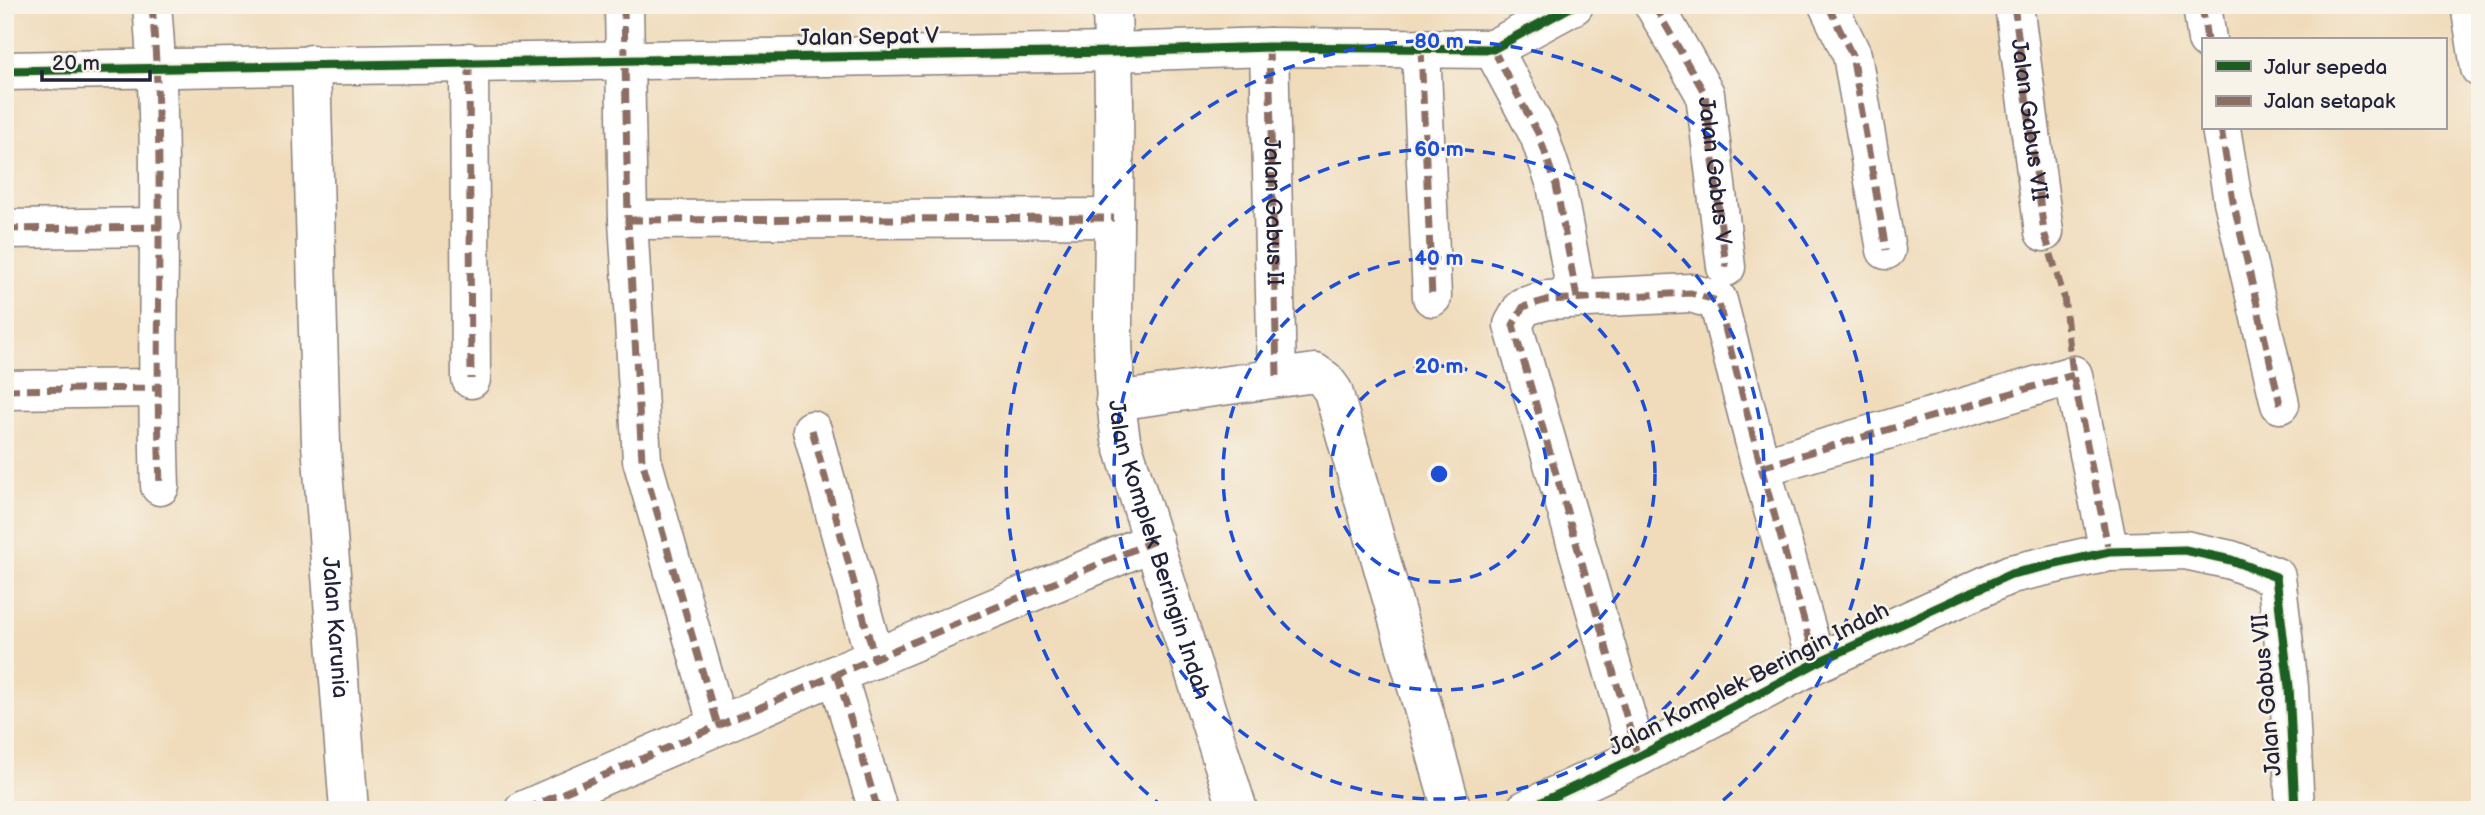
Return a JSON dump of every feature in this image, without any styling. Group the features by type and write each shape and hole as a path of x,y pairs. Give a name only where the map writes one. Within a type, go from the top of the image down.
{"street":[{"path":"152,5 158,67 161,227 156,388 160,486"},
{"path":"624,5 628,220 642,460 718,726"},
{"path":"1112,5 1112,357 1115,401"},
{"path":"1573,5 1493,49 1539,135 1556,185 1577,298"},
{"name":"Jalan Gabus V","path":"1654,5 1705,94 1726,267"},
{"path":"1828,5 1852,55 1886,250"},
{"name":"Jalan Gabus VII","path":"2014,5 2044,232"},
{"path":"2202,5 2207,38"},
{"path":"2470,5 2480,68"},
{"name":"Jalan Sepat V","path":"5,71 1269,47 1493,49"},
{"name":"Jalan Gabus II","path":"1269,47 1277,377"},
{"path":"1421,48 1432,297"},
{"path":"469,62 471,379"},
{"name":"Jalan Karunia","path":"311,64 321,444 349,810"},
{"path":"2221,130 2233,201 2280,404"},
{"path":"628,220 1114,218"},
{"path":"5,229 161,227"},
{"name":"Jalan Komplek Beringin Indah","path":"1638,757 1513,324 1523,307 1547,300 1690,293 1718,301 1816,663"},
{"name":"Jalan Komplek Beringin Indah","path":"1238,810 1121,440 1115,401 1315,373 1325,380 1333,391 1452,810"},
{"path":"1761,467 2073,375 2109,552"},
{"path":"5,390 156,388"},
{"path":"812,430 875,659"},
{"path":"524,810 837,674 1154,541"},
{"name":"Jalan Komplek Beringin Indah","path":"1525,810 1638,757 1816,663 2011,573 2109,552 2185,550 2231,560 2276,577"},
{"name":"Jalan Gabus VII","path":"2276,577 2289,687 2295,810"},
{"path":"837,674 878,810"}],"marked path":[{"path":"152,5 159,185 160,486"},
{"path":"624,5 628,220 642,460 718,726"},
{"path":"1654,5 1705,94 1726,267"},
{"path":"1828,5 1852,55 1886,250"},
{"path":"2014,5 2044,232 2064,297 2073,375 2109,552"},
{"path":"2202,5 2207,38"},
{"path":"1269,47 1277,377"},
{"path":"1421,48 1432,297"},
{"path":"1493,49 1539,135 1556,185 1577,298"},
{"path":"469,62 471,379"},
{"path":"2221,130 2233,201 2280,404"},
{"path":"628,220 1114,218"},
{"path":"5,229 161,227"},
{"path":"1638,757 1513,325 1523,307 1547,300 1691,293 1718,301 1816,663"},
{"path":"1761,467 2073,375"},
{"path":"5,390 156,388"},
{"path":"812,430 875,659"},
{"path":"524,810 837,674 1154,541"},
{"path":"837,674 878,810"}],"cycle path":[{"path":"5,71 1269,47 1493,49 1574,5"},
{"path":"1525,810 1638,757 1816,663 2011,574 2109,552 2185,550 2231,560 2276,577 2289,687 2295,810"}]}
